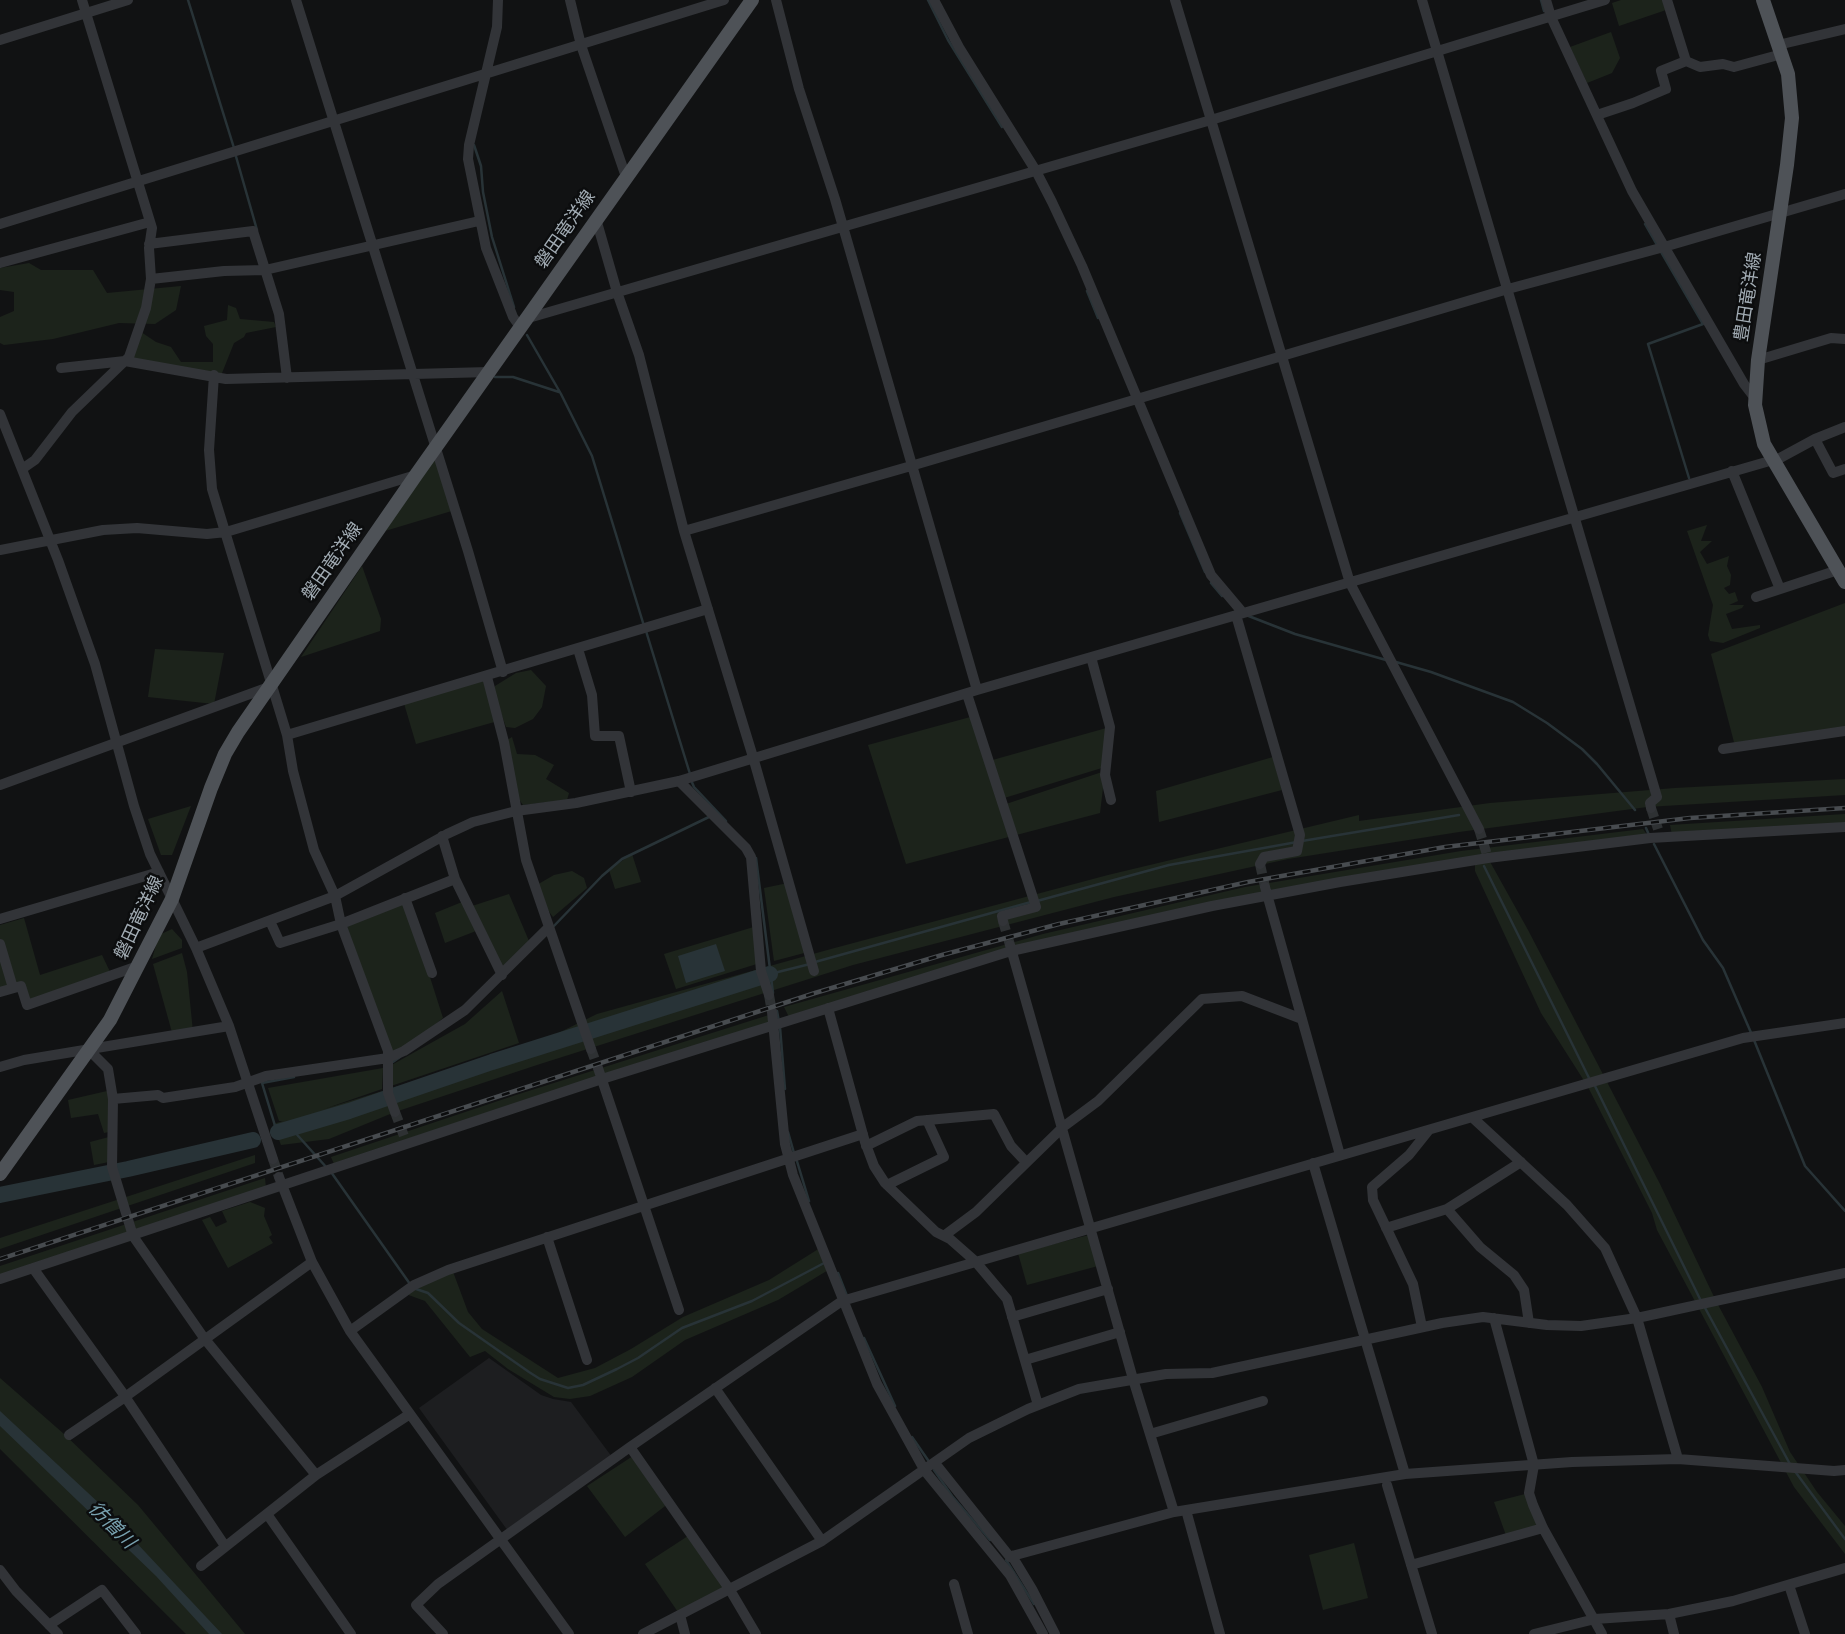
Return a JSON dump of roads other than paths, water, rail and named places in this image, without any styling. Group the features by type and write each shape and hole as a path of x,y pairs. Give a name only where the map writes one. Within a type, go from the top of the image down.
{"main road":[{"name":"磐田竜洋線","path":"0,1174 90,1051 110,1020 172,899 225,754 416,475 752,0"},
{"name":"豊田竜洋線","path":"1763,0 1789,81 1792,118 1754,397 1758,424 1772,460 1841,576"}],"street":[{"path":"22,469 35,460 72,412 129,357 146,308 151,279 149,244 152,228 82,0"},
{"path":"0,40 128,0"},
{"path":"296,0 468,552 503,672"},
{"path":"498,0 497,27 469,145 468,159 479,222 496,277 513,318 523,323 617,292 1211,120 1605,0"},
{"path":"570,0 581,45 626,177"},
{"path":"0,224 486,75 581,45 697,4 724,0"},
{"path":"776,0 799,88 911,466 972,692 1036,907 1002,916 1003,921"},
{"path":"934,0 960,49 1036,171 1082,266 1211,575 1239,614 1300,835 1297,851 1264,857 1260,864"},
{"path":"1175,0 1350,582 1479,829"},
{"path":"1422,0 1657,797 1650,803 1651,808"},
{"path":"1546,0 1551,17 1632,191 1744,384 1754,397"},
{"path":"1667,0 1686,61"},
{"path":"1597,115 1666,89 1661,71 1686,61 1700,67 1723,64 1734,67 1845,29"},
{"path":"684,531 1138,400 1508,288 1664,248 1845,194"},
{"path":"596,219 617,292 639,356 684,531 753,757 814,971"},
{"path":"0,264 150,222"},
{"path":"151,279 224,271 265,270 479,222"},
{"path":"149,244 253,231 279,314 287,378"},
{"path":"1758,360 1830,338 1845,339"},
{"path":"61,368 125,360 226,379 490,372"},
{"path":"214,376 209,450 212,489 267,669 270,687 287,735 293,771 314,850 335,896 341,924 388,1051 388,1093 395,1112"},
{"path":"0,414 50,540 95,664 116,744 150,854 196,948 229,1026 273,1159"},
{"path":"196,948 335,896 442,836 473,822 516,811 631,792 679,781 753,757 1091,657 1772,460 1796,451 1815,439 1845,427"},
{"path":"1815,439 1833,474 1845,469"},
{"path":"1732,471 1780,589"},
{"path":"0,550 103,530 138,528 207,534 226,532 416,475"},
{"path":"1756,597 1780,589 1841,576"},
{"path":"287,735 487,677 708,609"},
{"path":"578,649 592,695 595,736 619,736 631,792"},
{"path":"1091,657 1110,727 1104,775 1112,800"},
{"path":"487,677 504,742 526,860 591,1048"},
{"path":"0,785 270,687"},
{"path":"1723,749 1845,731"},
{"path":"679,781 746,848 751,857 761,971 769,995"},
{"path":"0,1279 133,1236 281,1181 405,1140 828,1008 1010,948 1212,906 1266,892 1659,833 1845,828"},
{"path":"442,836 455,878 502,975"},
{"path":"0,919 158,872"},
{"path":"270,920 280,943 341,924 455,878"},
{"path":"1266,892 1340,1155"},
{"path":"405,898 432,973"},
{"path":"113,1099 158,1094 163,1098 235,1088 266,1076 388,1058 404,1051 465,1010 549,927"},
{"path":"0,944 13,988"},
{"path":"1010,948 1063,1127 1133,1379 1174,1512"},
{"path":"0,992 22,986 27,1005 138,966"},
{"path":"945,1235 976,1212 1063,1127 1098,1101 1202,999 1242,996 1302,1018"},
{"path":"828,1008 862,1134 874,1166 887,1185 936,1232 945,1235 976,1261 1007,1300 1038,1405"},
{"path":"772,1012 788,1158 802,1200 877,1384 925,1471 1010,1575 1043,1634"},
{"path":"443,1634 416,1605 438,1584 630,1447 842,1301 1744,1038 1845,1023"},
{"path":"0,1067 24,1060 90,1051 229,1026"},
{"path":"90,1051 108,1069 113,1099 112,1167 133,1236 204,1338 316,1475"},
{"path":"598,1068 679,1310"},
{"path":"866,1146 917,1121 994,1114 1011,1146 1026,1162"},
{"path":"1473,1118 1567,1204 1605,1248 1637,1318 1678,1459"},
{"path":"887,1185 944,1157 927,1120"},
{"path":"1422,1327 1413,1284 1373,1200 1372,1188 1409,1155 1429,1130"},
{"path":"350,1331 414,1286 448,1270 862,1134"},
{"path":"1386,1228 1447,1209 1521,1162"},
{"path":"1313,1163 1405,1474"},
{"path":"281,1181 312,1262 350,1331 569,1634"},
{"path":"1447,1209 1480,1246 1514,1275 1524,1290 1529,1322"},
{"path":"547,1237 587,1360"},
{"path":"69,1435 125,1397 204,1338 312,1262"},
{"path":"33,1268 125,1397 225,1546"},
{"path":"643,1634 822,1541 925,1471 969,1438 1038,1405 1079,1389 1166,1374 1212,1373 1422,1327 1484,1317 1581,1326 1637,1318 1845,1273"},
{"path":"1012,1317 1108,1289"},
{"path":"1494,1318 1534,1465 1529,1493 1543,1528 1595,1618 1602,1634"},
{"path":"1024,1360 1120,1332"},
{"path":"715,1388 822,1541"},
{"path":"1150,1434 1262,1400"},
{"path":"202,1566 316,1475 410,1414"},
{"path":"630,1447 730,1590 756,1634"},
{"path":"1012,1556 1174,1512 1405,1474 1534,1465 1678,1459 1834,1471 1845,1470"},
{"path":"935,1463 1010,1557 1012,1556 1032,1589 1055,1634"},
{"path":"1387,1486 1432,1634"},
{"path":"1186,1510 1220,1634"},
{"path":"266,1514 351,1634"},
{"path":"1412,1564 1543,1528"},
{"path":"1534,1634 1595,1618 1669,1614 1733,1601 1845,1568"},
{"path":"0,1570 52,1631 102,1590 136,1634"},
{"path":"954,1584 968,1634"},
{"path":"1789,1585 1805,1634"},
{"path":"1669,1614 1674,1634"},
{"path":"680,1615 685,1634"}],"water":[{"path":"716,944 725,971 686,983 678,956"},
{"name":"彷僧川","path":"0,1411 101,1505 222,1634 209,1634 156,1576 0,1426"}],"waterway":[{"path":"188,0 234,148"},
{"path":"928,0 948,40 1002,127"},
{"path":"1541,0 1544,11"},
{"path":"474,145 481,166 483,192 492,237 514,307"},
{"path":"235,153 257,230"},
{"path":"1645,224 1657,245"},
{"path":"1660,250 1703,324 1648,344 1689,478"},
{"path":"1087,291 1098,318"},
{"path":"527,335 561,394 592,456 644,626"},
{"path":"495,377 513,377 559,392"},
{"path":"1180,513 1205,572"},
{"path":"1211,583 1222,596"},
{"path":"1246,615 1295,634 1386,660"},
{"path":"646,631 690,774"},
{"path":"1396,662 1431,672 1513,702 1547,723 1582,749 1635,810"},
{"path":"691,780 694,787 726,821"},
{"path":"1302,841 1459,815"},
{"path":"552,928 602,876 622,859 711,816"},
{"path":"1646,828 1649,835"},
{"path":"1037,901 1169,865 1297,842"},
{"path":"1654,844 1703,940 1723,968 1752,1035"},
{"path":"756,858 773,993"},
{"path":"1484,866 1590,1080"},
{"path":"815,962 1031,902"},
{"path":"770,974 810,964"},
{"path":"278,1132 349,1111 492,1062 770,974"},
{"path":"777,1011 779,1022"},
{"path":"780,1027 785,1089"},
{"path":"1754,1040 1805,1166 1845,1211"},
{"path":"390,1064 400,1057"},
{"path":"294,1077 262,1083 276,1129 291,1128 327,1168"},
{"path":"1594,1084 1701,1301"},
{"path":"788,1132 794,1153"},
{"path":"0,1195 128,1169 253,1140"},
{"path":"796,1158 809,1201"},
{"path":"331,1172 410,1284"},
{"path":"416,1289 428,1293 459,1323 529,1372 540,1379 568,1388 583,1385 617,1369 638,1358 682,1328 752,1301 826,1262"},
{"path":"838,1273 847,1296"},
{"path":"1704,1306 1791,1466"},
{"path":"864,1338 895,1406"},
{"path":"912,1437 930,1463"},
{"path":"934,1470 952,1496 990,1540"},
{"path":"1794,1470 1845,1539"},
{"path":"1006,1560 1034,1604"}],"tunnel":[{"path":"1651,808 1658,829"},
{"path":"1479,829 1488,858"},
{"path":"1260,864 1265,887"},
{"path":"1003,921 1010,945"},
{"path":"769,995 772,1012"},
{"path":"591,1049 598,1068"},
{"path":"395,1112 404,1136"},
{"path":"273,1159 279,1177"}],"railway":[{"path":"0,1259 815,993 942,955 1059,924 1248,882 1445,847 1690,818 1845,808"}]}
